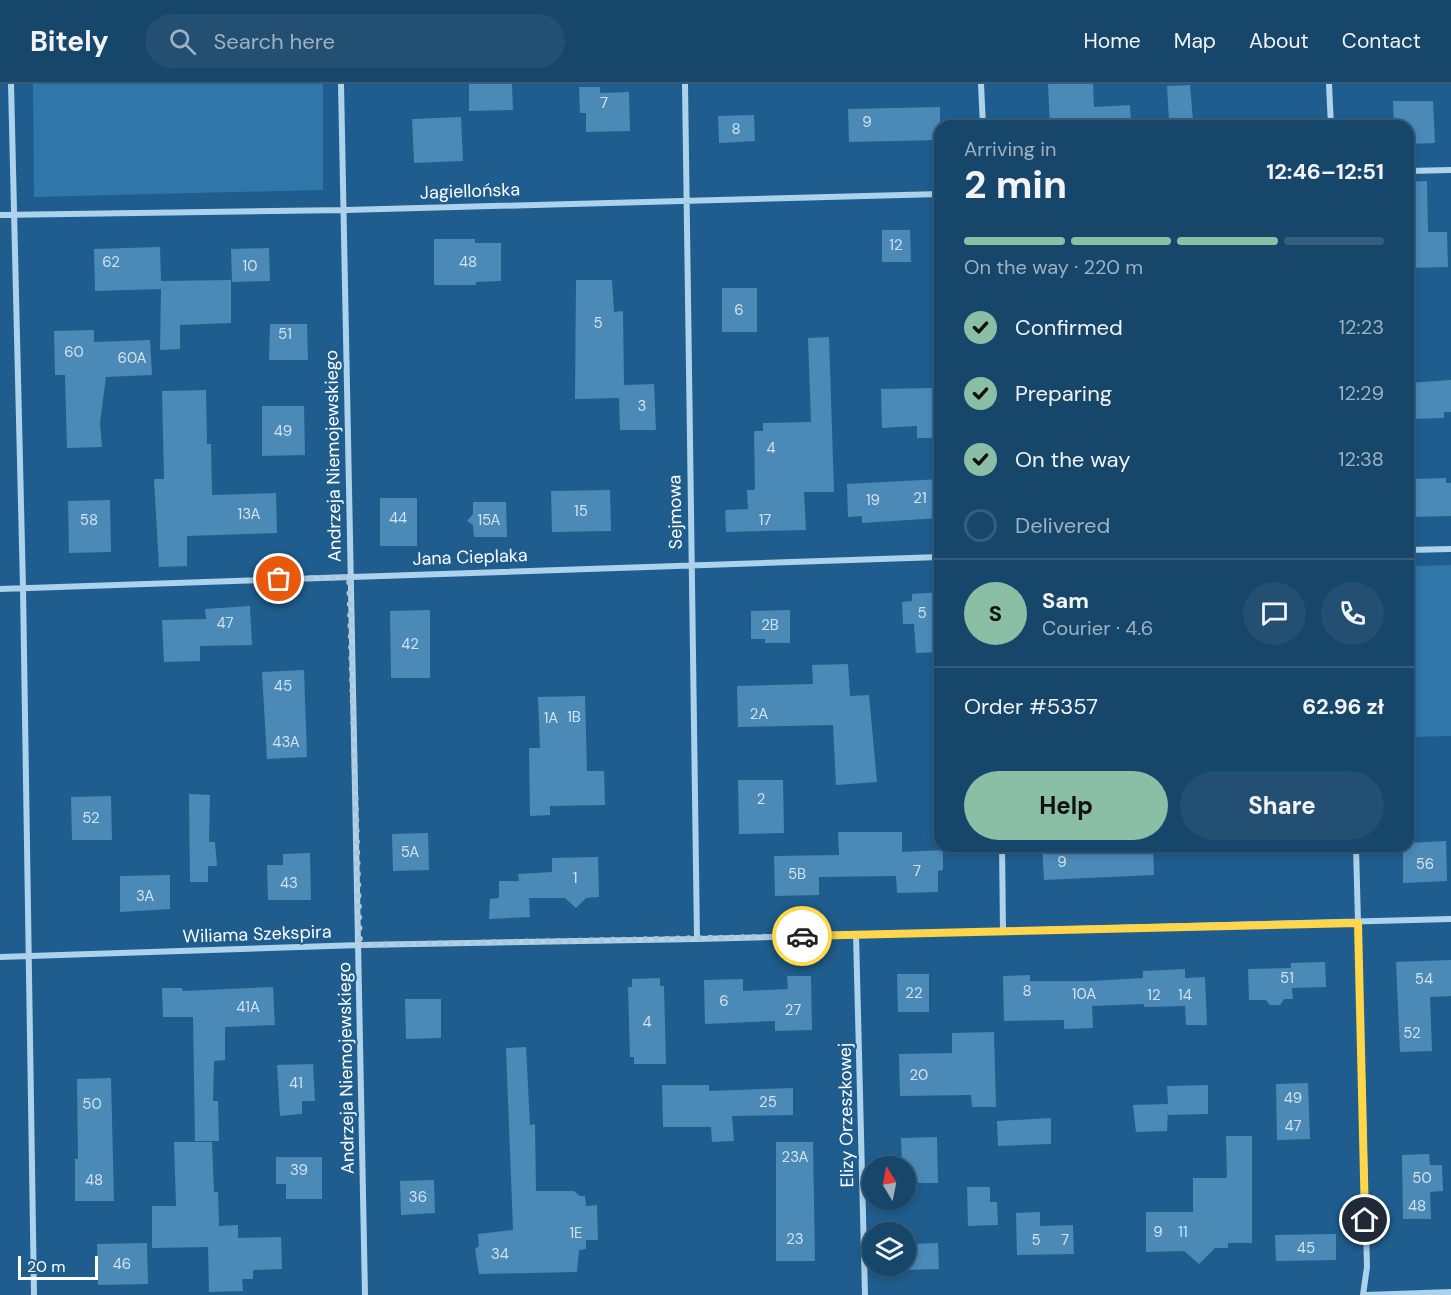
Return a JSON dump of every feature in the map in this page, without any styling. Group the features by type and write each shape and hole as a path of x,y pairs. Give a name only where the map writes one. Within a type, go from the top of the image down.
{"street":[{"path":"11,84 23,588 34,1295"},
{"name":"Andrzeja Niemojewskiego","path":"341,84 346,210 349,577 360,945 365,1295"},
{"name":"Sejmowa","path":"685,84 690,564 698,939"},
{"path":"981,84 983,120"},
{"path":"1329,84 1331,120"},
{"path":"1414,171 1451,170"},
{"name":"Jagiellońska","path":"0,215 346,210 934,194"},
{"path":"1414,550 1451,549"},
{"name":"Jana Cieplaka","path":"0,589 934,557"},
{"path":"1002,852 1003,931"},
{"path":"1356,852 1365,1295 1451,1293"},
{"name":"Wiliama Szekspira","path":"0,957 360,945 698,939 1451,919"},
{"name":"Elizy Orzeszkowej","path":"856,934 865,1295"}],"shaded area":[{"path":"33,84 323,84 323,190 34,197"},
{"path":"1451,565 1451,736 1414,737 1414,566"}],"building":[{"path":"469,84 512,84 513,110 469,111"},
{"path":"1048,84 1093,84 1094,107 1130,105 1131,120 1050,120"},
{"path":"1190,85 1193,120 1169,120 1167,86"},
{"path":"579,87 600,87 600,93 629,92 630,131 586,132 586,113 580,113"},
{"path":"1393,101 1433,101 1435,143 1414,144 1414,120 1394,120"},
{"path":"940,107 940,120 934,120 934,140 849,142 848,109"},
{"path":"754,115 755,141 719,143 718,116"},
{"path":"461,117 463,161 414,163 412,119"},
{"path":"1427,181 1428,232 1447,232 1448,267 1414,268 1414,182"},
{"path":"882,230 910,230 911,262 882,262"},
{"path":"434,239 475,239 475,243 501,243 501,281 476,282 476,285 434,285"},
{"path":"160,247 161,281 231,280 231,323 180,325 180,349 160,350 161,289 95,291 94,249"},
{"path":"269,248 270,281 232,282 231,249"},
{"path":"576,280 612,280 614,312 623,311 624,385 654,384 656,430 620,430 619,398 575,399"},
{"path":"722,288 757,288 757,332 722,332"},
{"path":"270,324 307,324 308,360 269,360"},
{"path":"94,330 94,342 150,340 152,375 106,377 100,423 102,447 67,448 65,375 55,375 54,331"},
{"path":"829,337 834,492 804,492 806,530 726,532 725,510 748,509 747,490 755,490 754,431 763,431 763,423 811,422 808,338"},
{"path":"1451,380 1451,412 1444,412 1444,418 1414,419 1414,383"},
{"path":"934,388 934,438 917,438 917,426 882,428 881,389"},
{"path":"206,390 207,444 211,444 212,495 276,493 277,533 187,536 187,566 159,567 154,479 164,479 162,391"},
{"path":"262,406 304,406 305,455 262,456"},
{"path":"1446,478 1446,483 1451,483 1451,516 1414,517 1414,479"},
{"path":"934,479 934,518 862,523 862,516 848,517 847,484"},
{"path":"610,490 611,531 552,532 551,491"},
{"path":"380,498 417,498 417,546 380,546"},
{"path":"110,500 111,552 69,553 68,501"},
{"path":"473,502 506,502 507,537 474,537 473,525 467,521 473,514"},
{"path":"934,592 934,652 916,653 914,624 903,624 902,602 912,601 912,594"},
{"path":"250,606 252,645 200,646 200,661 164,662 162,620 206,619 205,609"},
{"path":"430,610 430,678 391,678 390,611"},
{"path":"790,610 790,643 765,643 765,639 751,639 751,611"},
{"path":"848,664 850,696 869,695 877,782 836,785 833,725 738,727 737,686 813,684 812,665"},
{"path":"304,670 307,757 267,759 262,672"},
{"path":"585,696 587,771 604,771 605,805 550,806 550,815 530,816 529,748 540,748 538,697"},
{"path":"738,780 783,780 784,833 739,834"},
{"path":"189,794 210,795 209,842 215,842 217,866 208,866 208,882 190,882"},
{"path":"111,796 112,840 72,840 71,797"},
{"path":"838,832 902,832 902,852 943,852 943,870 938,871 938,892 897,893 896,876 819,877 819,895 775,896 774,856 839,855"},
{"path":"428,833 429,870 393,871 392,834"},
{"path":"1446,841 1447,881 1403,883 1403,852 1414,852 1414,843"},
{"path":"1042,852 1153,852 1154,875 1044,880"},
{"path":"310,853 311,900 268,900 267,865 283,865 283,854"},
{"path":"598,857 599,897 586,898 576,908 565,898 529,898 530,917 489,919 490,899 499,898 499,881 519,881 518,874 552,872 552,858"},
{"path":"170,875 170,909 120,912 120,876"},
{"path":"1451,960 1451,996 1430,997 1432,1051 1400,1052 1396,962"},
{"path":"1325,962 1326,987 1292,988 1293,999 1284,999 1280,1005 1270,1005 1266,1000 1249,1000 1248,969 1291,968 1291,963"},
{"path":"1185,969 1185,978 1205,977 1207,1025 1186,1025 1185,1006 1144,1007 1144,1004 1092,1006 1093,1028 1064,1029 1064,1020 1004,1021 1003,976 1030,975 1030,981 1092,981 1143,978 1143,971"},
{"path":"897,974 929,974 929,1012 898,1012"},
{"path":"787,976 811,976 812,1030 775,1031 775,1021 705,1024 704,980 743,979 743,991 788,989"},
{"path":"660,978 660,986 664,986 666,1064 634,1064 634,1057 630,1057 628,987 632,987 632,979"},
{"path":"273,987 275,1025 225,1027 225,1060 214,1061 213,1101 218,1101 219,1141 195,1141 193,1017 163,1017 162,988 182,988 183,991"},
{"path":"405,999 441,999 441,1038 406,1039"},
{"path":"994,1032 996,1107 972,1107 971,1095 900,1096 899,1054 952,1053 952,1033"},
{"path":"526,1047 530,1125 535,1124 536,1191 574,1191 580,1196 585,1196 586,1206 597,1205 598,1240 586,1240 586,1249 579,1250 577,1272 479,1274 475,1249 479,1246 478,1234 513,1230 506,1048"},
{"path":"313,1064 315,1101 302,1101 302,1114 280,1116 277,1065"},
{"path":"111,1078 114,1201 75,1201 75,1159 78,1159 77,1079"},
{"path":"1308,1083 1310,1139 1277,1140 1276,1084"},
{"path":"662,1085 709,1085 709,1091 793,1088 793,1115 732,1116 734,1141 712,1142 711,1127 663,1127"},
{"path":"1208,1085 1208,1114 1168,1115 1168,1109 1167,1131 1136,1132 1133,1105 1168,1104 1167,1086"},
{"path":"1051,1118 1051,1144 998,1146 997,1121"},
{"path":"1226,1136 1252,1136 1252,1243 1228,1243 1228,1248 1215,1248 1199,1264 1184,1251 1146,1252 1146,1212 1193,1212 1193,1178 1227,1178"},
{"path":"937,1137 938,1183 916,1183 916,1156 902,1156 901,1138"},
{"path":"174,1142 212,1142 214,1192 218,1192 219,1226 238,1225 238,1238 281,1237 282,1269 253,1270 253,1279 242,1279 243,1291 209,1292 208,1247 152,1248 152,1206 176,1206"},
{"path":"776,1142 813,1142 815,1261 776,1261"},
{"path":"1429,1154 1430,1165 1442,1165 1443,1191 1430,1192 1431,1219 1403,1219 1402,1155"},
{"path":"276,1157 322,1157 322,1199 286,1199 286,1184 276,1184"},
{"path":"434,1180 435,1213 401,1215 400,1181"},
{"path":"967,1187 990,1187 990,1202 997,1202 998,1225 968,1226"},
{"path":"1040,1212 1040,1226 1073,1225 1074,1254 1017,1255 1016,1213"},
{"path":"1336,1234 1336,1260 1276,1261 1275,1235"},
{"path":"147,1243 148,1284 98,1285 97,1244"},
{"path":"938,1243 939,1269 916,1270 916,1244"}],"way so far":[{"path":"279,579 349,577 360,945 802,936"}],"route":[{"path":"802,936 1358,923 1365,1220"}]}
